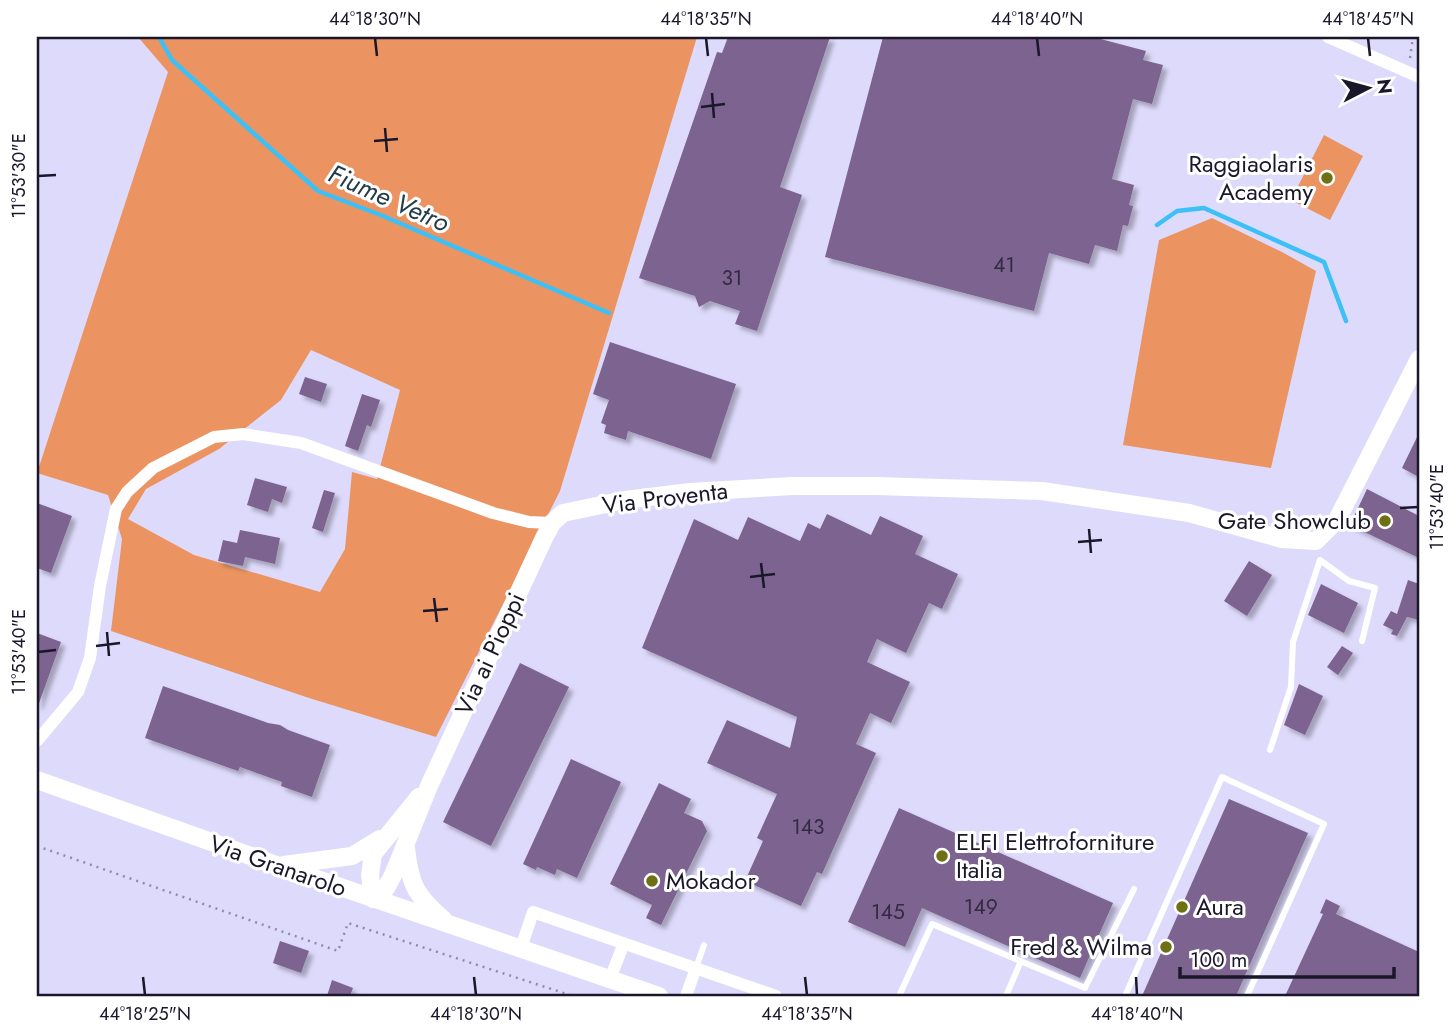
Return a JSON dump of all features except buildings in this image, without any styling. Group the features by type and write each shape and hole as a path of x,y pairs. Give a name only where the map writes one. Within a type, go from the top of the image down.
{"street":[{"path":"1328,37 1419,77"},
{"path":"1316,541 1337,520 1414,380 1419,359"},
{"path":"37,741 78,692 90,658 100,586 116,509 127,492 153,468 214,437 243,434 301,443 493,513 529,522 552,523"},
{"name":"Via Proventa","path":"552,523 563,513 664,495 793,486 875,486 1042,491 1189,513 1282,539 1316,541"},
{"name":"Via ai Pioppi","path":"429,786 373,854 370,862 373,899 386,888 406,848 429,786 552,523"},
{"name":"Via Granarolo","path":"37,780 373,899 659,996"},
{"name":"Via ai Pioppi","path":"279,866 352,856 389,834"},
{"name":"Via ai Pioppi","path":"406,848 409,875 415,891 450,925"},
{"path":"521,948 533,912 776,996"},
{"path":"610,979 624,943"},
{"path":"685,996 696,968"}],"lane":[{"path":"1270,750 1291,687 1293,642 1320,560 1316,541"},
{"path":"1320,560 1349,581 1375,588 1362,641"},
{"path":"1125,996 1222,777 1324,824 1247,996"},
{"path":"899,996 932,924 1085,988 1135,890"},
{"path":"696,968 704,945"},
{"path":"1006,996 1021,961"}],"path":[{"path":"1406,71 1412,54 1413,37"},
{"path":"37,846 338,951 348,923 573,996"}],"shaded area":[{"path":"138,37 697,37 560,491 436,737 309,698 111,631 122,539 108,495 37,473 168,72","holes":["311,350 400,390 377,479 352,472 345,549 320,592 194,555 128,519 146,489 219,449 281,400"]},
{"name":"Raggiaolaris Academy","path":"1324,135 1363,156 1330,220 1291,200"},
{"path":"1212,218 1316,271 1271,468 1123,445 1159,240"}],"waterway":[{"name":"Fiume Vetro","path":"159,37 172,60 318,191 609,313"},
{"name":"Fiume Vetro","path":"1157,225 1177,211 1204,208 1324,262 1346,321"}],"place":[{"name":"Raggiaolaris Academy","path":"1327,178"},
{"name":"Gate Showclub","path":"1385,521"},
{"name":"ELFI Elettroforniture Italia","path":"942,856"},
{"name":"Mokador","path":"652,881"},
{"name":"Aura","path":"1182,907"},
{"name":"Fred & Wilma","path":"1166,947"}]}
